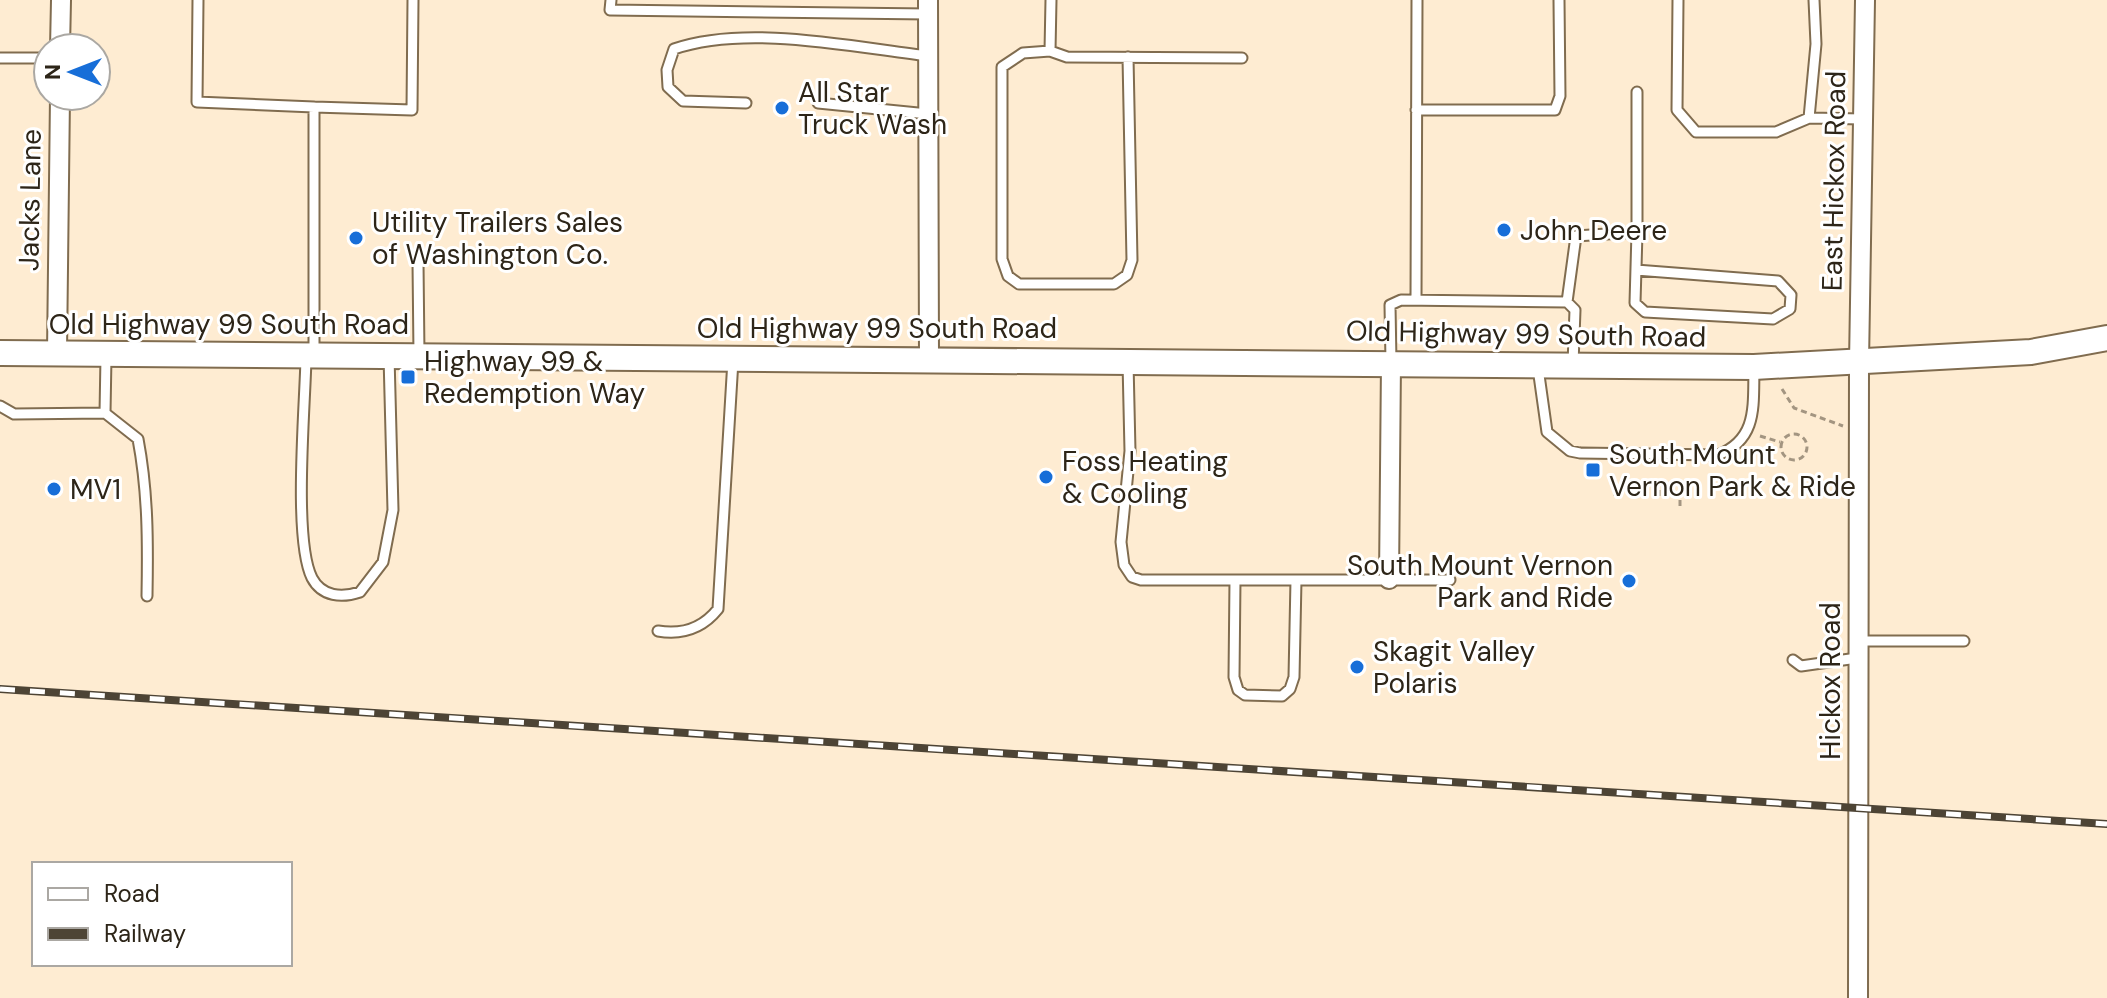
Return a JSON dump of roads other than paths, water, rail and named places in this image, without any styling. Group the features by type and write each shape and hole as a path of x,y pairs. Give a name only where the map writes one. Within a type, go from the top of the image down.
{"street":[{"path":"60,32 61,0"},
{"name":"East Hickox Road","path":"1859,363 1865,0"},
{"path":"928,7 929,358"},
{"name":"Jacks Lane","path":"57,353 60,112"},
{"path":"2031,352 2107,338"},
{"path":"1859,363 2031,352 2107,351"},
{"name":"Old Highway 99 South Road","path":"0,353 929,358 1754,367 1859,363"},
{"path":"1389,579 1391,362"},
{"name":"Hickox Road","path":"1858,998 1859,363"}],"lane":[{"path":"198,0 197,102 412,110 413,0"},
{"path":"611,0 610,10 659,5 928,7"},
{"path":"1050,51 1051,0"},
{"path":"1416,300 1417,0"},
{"path":"1416,110 1555,110 1560,96 1559,0"},
{"path":"1678,0 1677,110 1696,132 1776,132 1809,118 1863,119"},
{"path":"1809,118 1816,44 1814,0"},
{"path":"746,103 683,101 668,87 667,70 674,49 694,42 746,39 928,56"},
{"path":"1128,57 1132,260 1127,275 1114,284 1019,284 1008,276 1002,259 1002,67 1023,53 1050,51 1067,57 1128,57 1242,58"},
{"path":"0,58 32,58"},
{"path":"1636,270 1778,281 1791,295 1790,309 1773,319 1645,312 1635,303 1637,92"},
{"path":"818,103 928,114"},
{"path":"314,107 303,548 313,580 323,591 337,596 360,592 383,562 393,510 389,355"},
{"path":"1567,302 1576,236 1637,232"},
{"path":"418,262 419,355"},
{"path":"1391,362 1390,305 1416,300 1567,302 1575,310 1573,365"},
{"path":"105,413 106,354"},
{"path":"658,631 677,635 709,621 718,609 733,357"},
{"path":"1128,360 1130,451 1121,542 1124,565 1132,577 1141,580 1450,580"},
{"path":"1538,364 1547,432 1570,451 1718,455 1734,448 1753,418 1754,367"},
{"path":"0,406 14,414 105,413 138,439 148,507 147,596"},
{"path":"1235,580 1234,677 1238,690 1245,695 1282,696 1290,689 1294,677 1296,580"},
{"path":"1793,660 1801,666 1858,650 1964,641"}],"railway":[{"path":"0,689 2107,824"}],"place":[{"name":"All Star Truck Wash","path":"782,108"},
{"name":"John Deere","path":"1504,230"},
{"name":"Utility Trailers Sales of Washington Co.","path":"356,238"},
{"name":"Highway 99 & Redemption Way","path":"408,377"},
{"name":"South Mount Vernon Park & Ride","path":"1593,470"},
{"name":"Foss Heating & Cooling","path":"1046,477"},
{"name":"MV1","path":"54,489"},
{"name":"South Mount Vernon Park and Ride","path":"1629,581"},
{"name":"Skagit Valley Polaris","path":"1357,667"}]}
